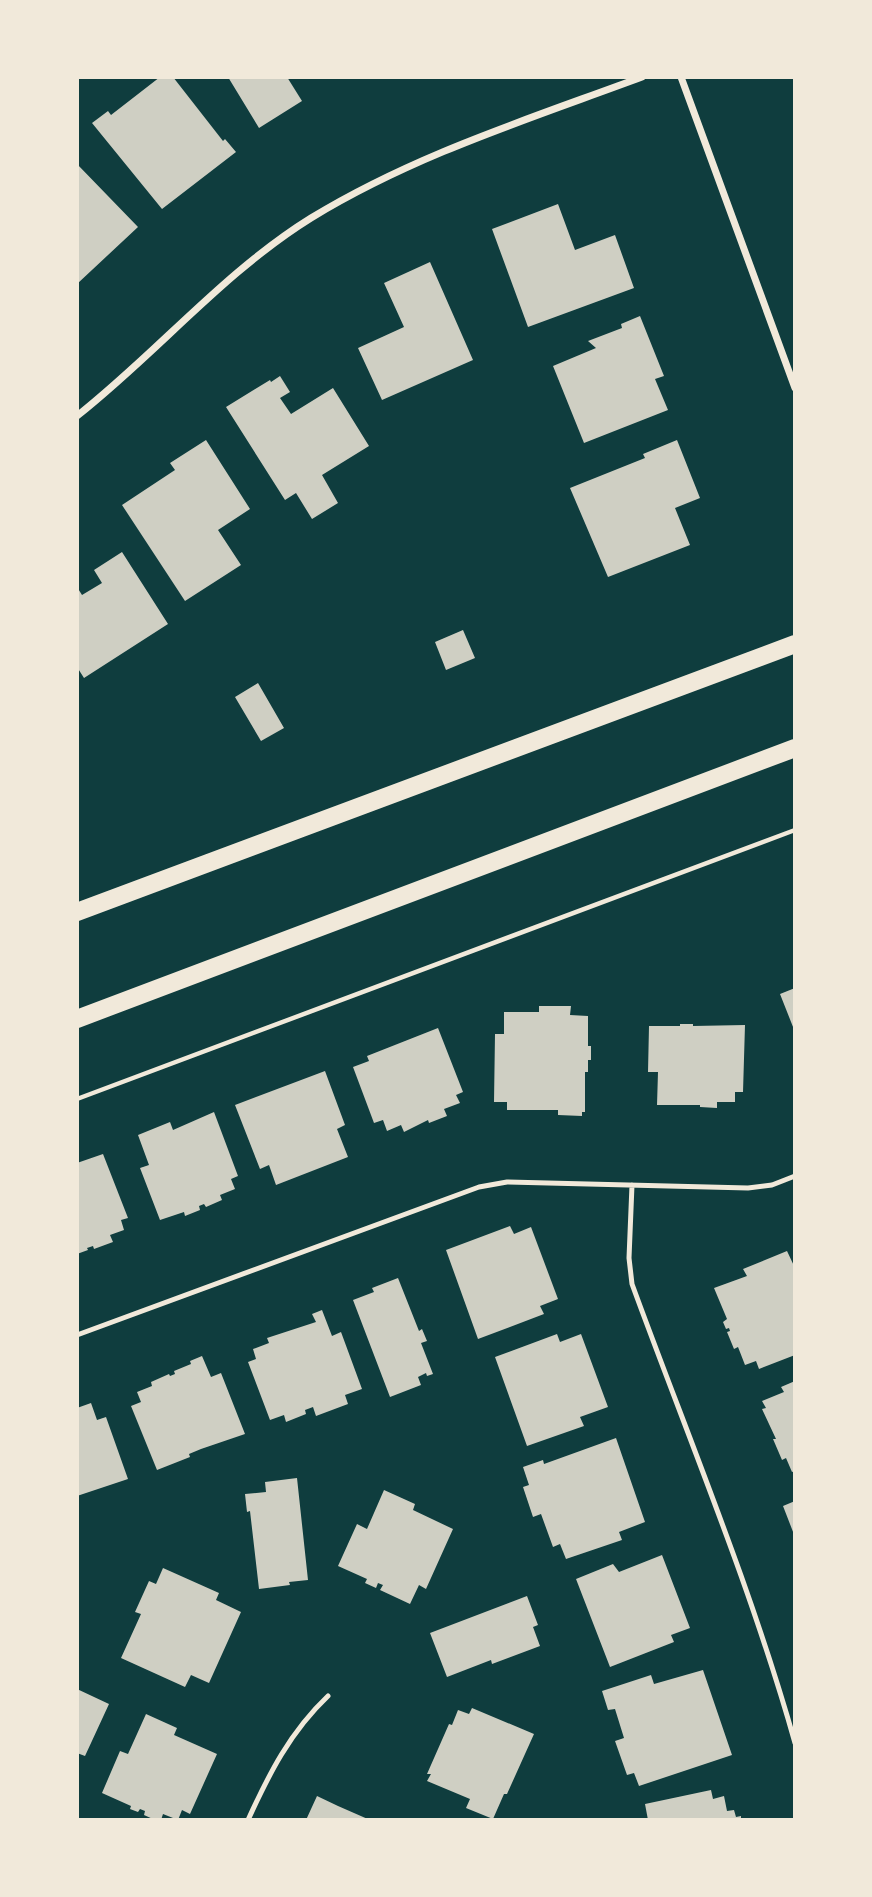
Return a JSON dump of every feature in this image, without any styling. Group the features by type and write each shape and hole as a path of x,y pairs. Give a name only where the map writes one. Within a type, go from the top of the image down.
{"main road":[{"path":"77,912 795,644"},
{"path":"77,1019 795,748"}],"street":[{"path":"77,416 112,388 237,273 310,219 419,161 642,77"},
{"path":"681,77 795,388"}],"lane":[{"path":"77,1335 479,1187 507,1182 748,1188 772,1185 795,1176"},
{"path":"632,1185 629,1258 632,1284 705,1472 776,1674 795,1743"},
{"path":"248,1820 272,1768 309,1714 328,1696"}],"path":[{"path":"77,1099 795,830"}],"building":[{"path":"160,77 173,77 223,141 225,139 236,152 162,209 92,123 108,111 111,115"},
{"path":"228,77 287,77 302,101 259,128"},
{"path":"77,164 138,227 77,284"},
{"path":"558,204 575,250 615,235 634,288 528,327 492,229"},
{"path":"430,262 473,360 382,400 358,348 404,327 384,283"},
{"path":"640,316 664,376 655,379 668,410 584,443 553,366 596,348 588,341 622,328 621,324"},
{"path":"280,376 290,392 280,398 291,414 333,388 369,446 322,475 338,503 312,519 296,493 285,500 226,407"},
{"path":"206,440 250,509 218,530 241,565 185,601 122,505 175,470 170,463"},
{"path":"677,440 700,498 675,508 690,545 608,577 570,488 645,458 643,454"},
{"path":"122,552 168,624 84,678 77,667 77,587 82,595 102,583 94,570"},
{"path":"463,630 475,658 446,670 435,642"},
{"path":"258,683 284,728 261,741 235,697"},
{"path":"795,988 795,1032 780,994"},
{"path":"539,1006 571,1006 570,1015 588,1016 591,1060 588,1060 588,1072 585,1072 585,1112 582,1112 582,1116 558,1115 558,1110 507,1110 507,1102 494,1102 495,1034 504,1034 504,1012 539,1012"},
{"path":"745,1025 743,1092 735,1092 735,1102 717,1102 717,1108 700,1105 657,1105 658,1072 648,1072 649,1026"},
{"path":"438,1028 463,1092 456,1095 460,1103 444,1109 447,1116 429,1123 428,1120 404,1132 401,1125 387,1131 383,1120 374,1123 353,1067 369,1061 367,1056"},
{"path":"325,1071 345,1125 337,1129 348,1157 276,1185 269,1165 260,1169 235,1105"},
{"path":"214,1112 238,1176 231,1179 235,1189 220,1195 222,1200 206,1207 204,1204 199,1206 200,1210 185,1216 184,1212 160,1220 140,1168 149,1165 138,1135 170,1122 173,1130"},
{"path":"103,1154 128,1218 121,1220 124,1230 110,1235 113,1242 94,1249 93,1246 87,1248 88,1250 77,1254 77,1163"},
{"path":"510,1226 514,1234 531,1227 558,1299 540,1306 544,1314 478,1339 446,1250"},
{"path":"787,1251 795,1268 795,1355 759,1369 756,1361 745,1365 738,1347 734,1349 727,1332 730,1331 729,1328 726,1329 723,1322 727,1319 714,1288 747,1276 743,1269"},
{"path":"398,1278 419,1331 422,1329 427,1341 421,1343 433,1374 427,1376 426,1373 418,1377 421,1385 390,1397 353,1300 374,1292 372,1288"},
{"path":"322,1310 332,1336 341,1332 362,1389 345,1395 348,1404 316,1416 313,1407 305,1410 306,1414 286,1422 284,1415 270,1420 248,1362 256,1359 253,1349 269,1343 267,1338 316,1322 312,1314"},
{"path":"557,1334 560,1342 581,1334 608,1407 580,1417 584,1426 527,1446 495,1357"},
{"path":"202,1356 211,1377 221,1373 245,1434 201,1449 189,1454 190,1457 157,1470 131,1406 141,1402 137,1392 152,1386 151,1382 175,1374 174,1371"},
{"path":"795,1381 795,1471 792,1472 786,1458 782,1460 773,1439 776,1439 762,1409 766,1408 762,1401 784,1392 781,1387"},
{"path":"91,1403 97,1420 106,1417 128,1479 77,1496 77,1408"},
{"path":"616,1438 645,1522 619,1532 622,1540 566,1559 560,1544 553,1547 541,1514 533,1517 523,1487 529,1485 523,1467 543,1460 544,1464"},
{"path":"297,1478 308,1580 259,1589 250,1511 247,1512 245,1494 266,1492 265,1482"},
{"path":"384,1490 415,1504 413,1510 453,1529 426,1589 419,1585 410,1604 380,1590 383,1585 378,1583 376,1588 365,1583 367,1579 338,1566 357,1524 367,1529"},
{"path":"795,1501 795,1537 783,1506"},
{"path":"662,1555 690,1628 671,1635 674,1642 610,1667 576,1579 613,1564 619,1572"},
{"path":"163,1568 219,1593 216,1600 241,1612 209,1683 191,1675 185,1687 121,1658 141,1614 135,1612 149,1581 156,1584"},
{"path":"527,1596 538,1625 533,1627 540,1646 492,1664 491,1660 447,1677 430,1633"},
{"path":"703,1670 732,1755 639,1786 634,1773 627,1775 615,1741 624,1738 615,1709 608,1710 602,1691 651,1675 654,1684"},
{"path":"77,1689 109,1704 85,1756 77,1753"},
{"path":"472,1708 534,1734 493,1819 466,1808 470,1799 427,1781 431,1774 427,1774 449,1724 452,1725 458,1710 469,1714"},
{"path":"146,1714 177,1728 174,1735 217,1754 190,1814 182,1810 178,1820 163,1814 161,1820 155,1820 144,1815 145,1811 130,1809 131,1806 102,1793 120,1751 128,1754"},
{"path":"711,1790 713,1799 724,1796 727,1811 734,1810 736,1817 741,1816 741,1820 648,1820 645,1804"},
{"path":"317,1796 338,1806 370,1820 306,1820"}]}
